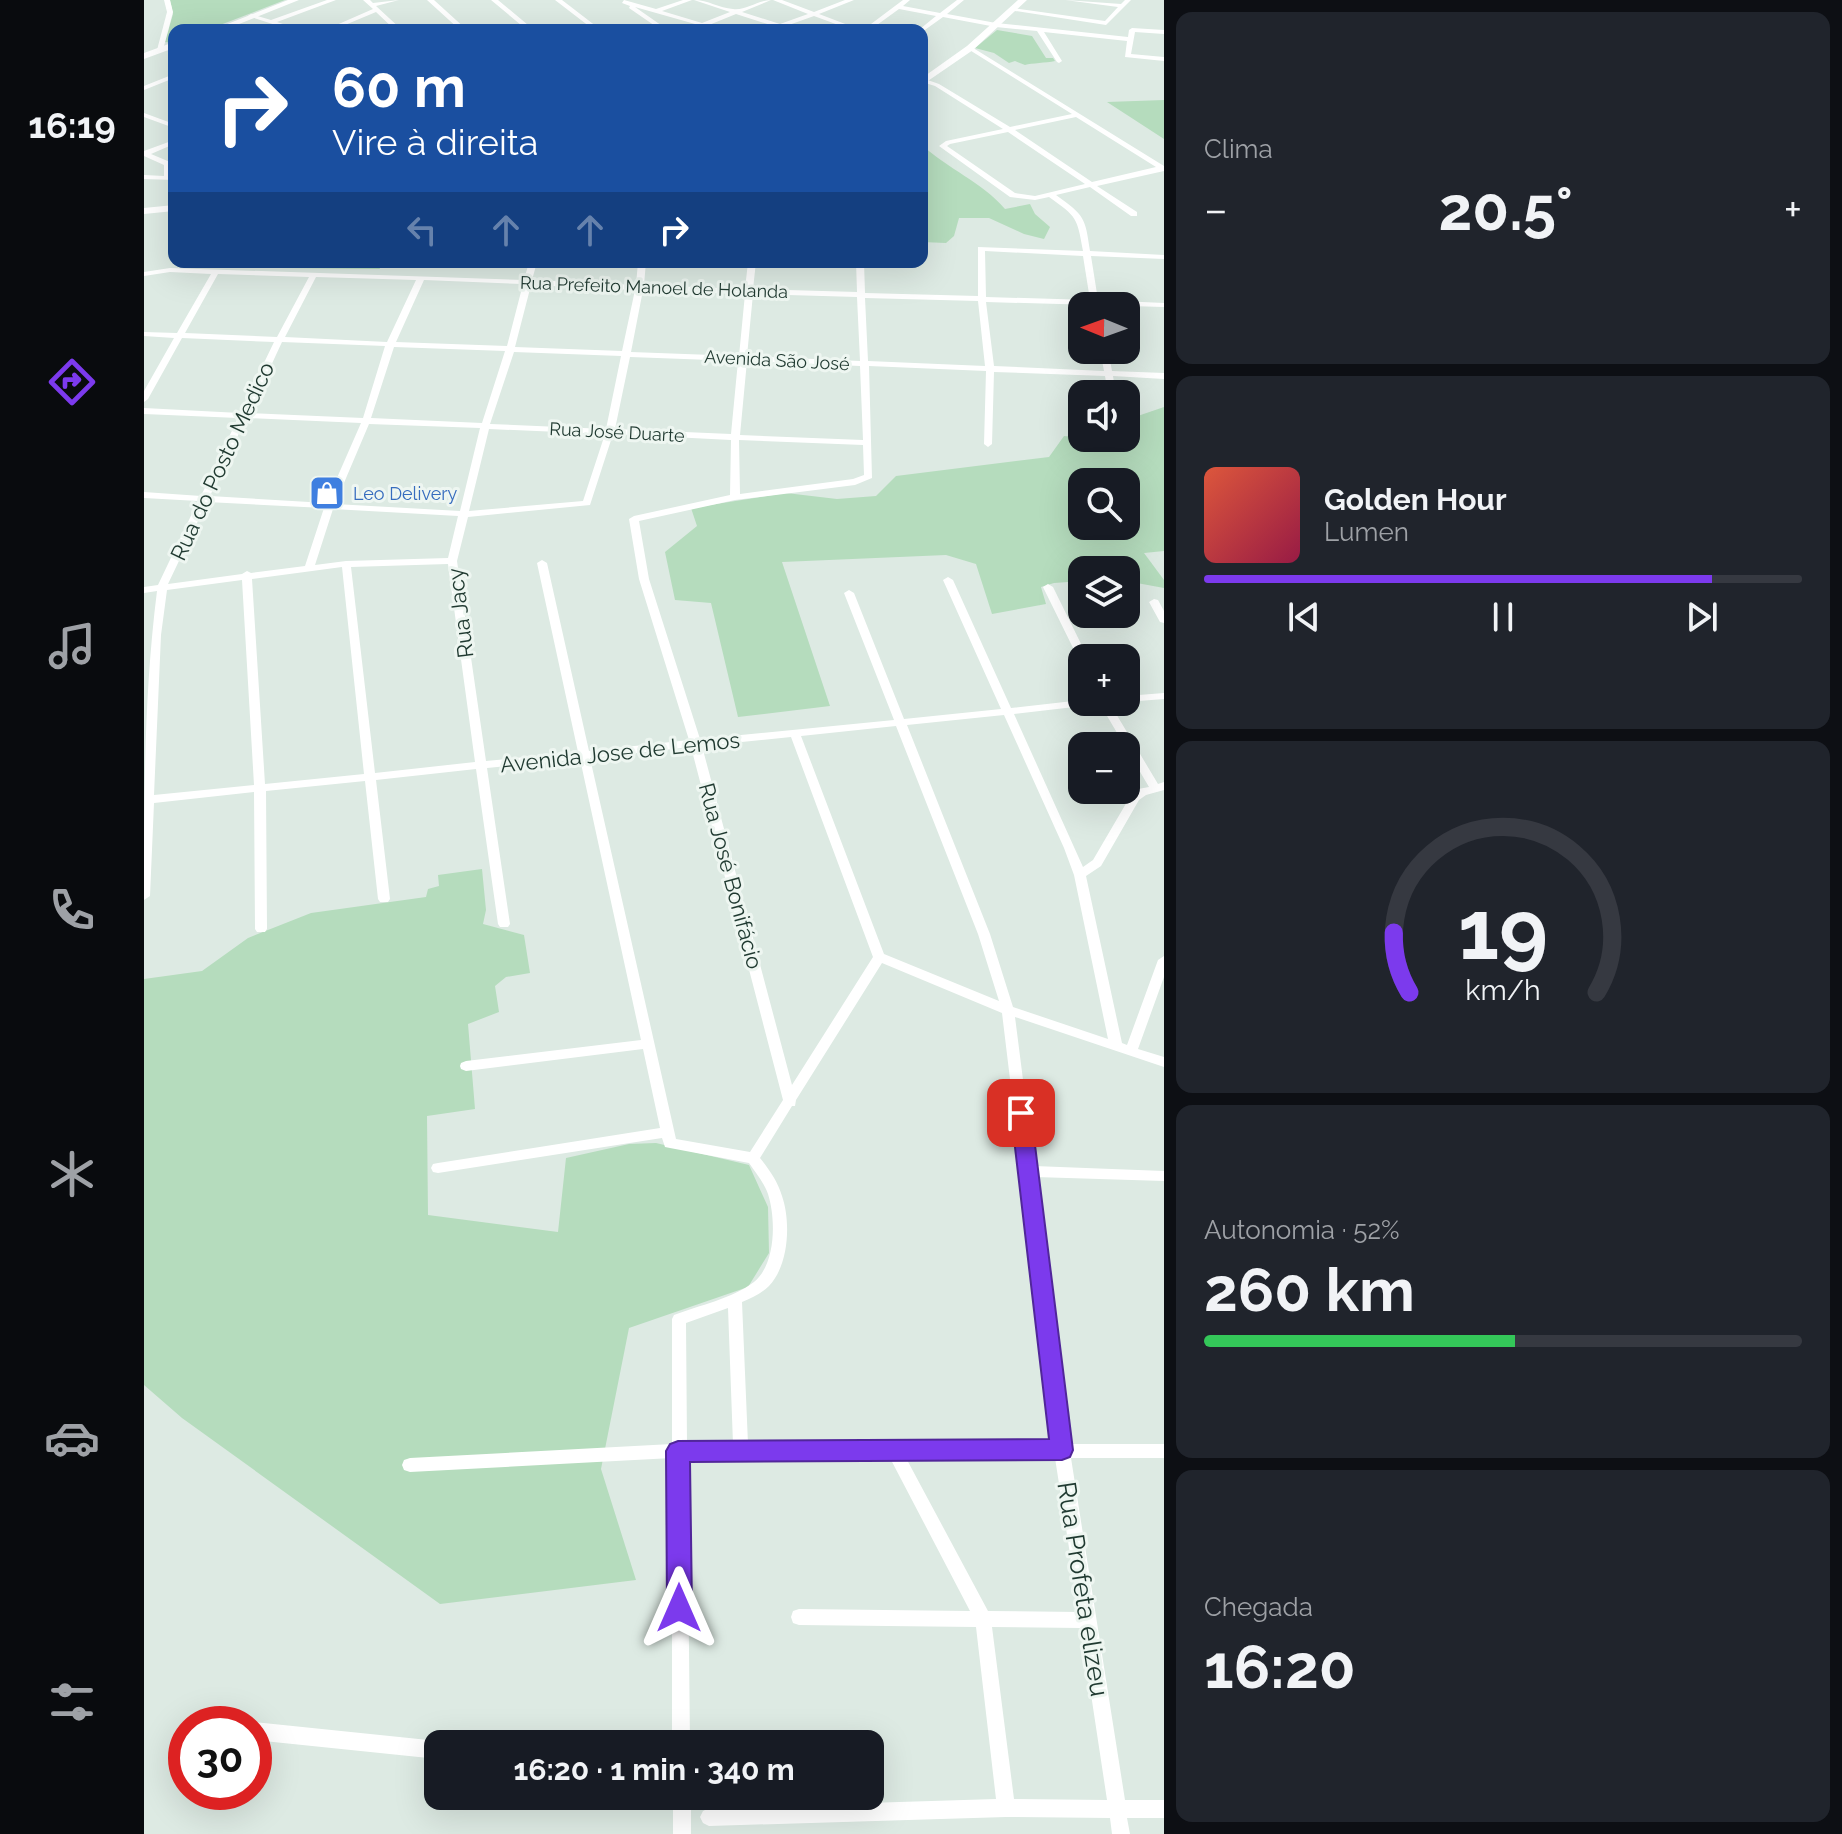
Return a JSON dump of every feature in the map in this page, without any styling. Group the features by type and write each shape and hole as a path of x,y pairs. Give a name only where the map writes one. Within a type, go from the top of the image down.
{"street":[{"path":"160,50 170,12 167,0"},
{"path":"231,24 295,0"},
{"path":"271,22 333,0"},
{"path":"338,24 371,5 396,0"},
{"path":"430,0 457,24"},
{"path":"494,0 524,24"},
{"path":"558,0 590,24"},
{"path":"659,10 689,0"},
{"path":"697,0 774,24"},
{"path":"623,1 705,24 768,0"},
{"path":"776,0 843,24"},
{"path":"785,24 850,0"},
{"path":"874,24 907,0"},
{"path":"928,26 961,0"},
{"path":"928,77 970,48 1023,0"},
{"path":"1068,0 1125,3"},
{"path":"623,1 656,24"},
{"path":"1012,10 1106,23 1125,3"},
{"path":"371,5 392,24"},
{"path":"898,7 996,25 1130,39"},
{"path":"251,16 277,24"},
{"path":"1164,32 1132,30 1127,56 1164,59"},
{"path":"1040,31 1059,61"},
{"path":"144,56 168,47"},
{"path":"970,48 1163,168"},
{"path":"144,78 168,86"},
{"path":"144,88 168,79"},
{"path":"928,84 1010,130 1134,214"},
{"path":"144,115 168,124"},
{"path":"1078,115 944,143 942,146 1013,195 1026,199 1163,168"},
{"path":"145,153 168,144"},
{"path":"145,153 167,164 168,168"},
{"path":"144,177 168,178"},
{"path":"1051,195 1077,214 1093,292"},
{"path":"144,211 168,209"},
{"path":"988,444 990,369 982,299 981,249 1164,257"},
{"path":"170,270 174,268"},
{"name":"Rua Jacy","path":"504,924 452,561 485,426 510,350 532,268"},
{"path":"144,495 202,501 465,514 507,513 587,503 610,431 642,268"},
{"path":"751,268 735,438 735,497 855,482 864,480 871,473 860,268"},
{"name":"Rua Prefeito Manoel de Holanda","path":"144,274 170,270 314,274 1068,303"},
{"path":"144,399 216,271"},
{"name":"Rua do Posto Medico","path":"144,896 156,635 162,587 278,342 314,274"},
{"path":"309,568 330,505 366,421 390,345 421,278"},
{"name":"Rua Prefeito Manoel de Holanda","path":"1140,305 1164,305"},
{"name":"Avenida São José","path":"144,334 278,342 1164,376"},
{"path":"1106,364 1109,380"},
{"name":"Rua José Duarte","path":"144,411 868,443"},
{"name":"Rua José Bonifácio","path":"735,497 634,519 640,559 696,744 790,1102"},
{"path":"144,590 247,574 346,564 452,561"},
{"path":"542,563 668,1138"},
{"path":"346,564 384,899"},
{"path":"247,574 260,788 261,929"},
{"path":"948,580 1080,875 1116,1045"},
{"path":"1048,587 1076,644"},
{"name":"Rua Profeta elizeu","path":"849,593 984,934 1008,1010 1062,1450 1121,1834"},
{"path":"1154,602 1164,620"},
{"path":"1140,698 1164,696"},
{"name":"Avenida Jose de Lemos","path":"147,799 1068,705"},
{"path":"1080,875 1097,863 1130,804 1142,792 1161,788 1113,716"},
{"path":"795,733 879,957 1008,1010 1164,1062"},
{"path":"753,1158 879,957"},
{"path":"1131,1051 1164,960"},
{"path":"466,1066 649,1044"},
{"path":"438,1168 668,1138 753,1158 771,1185 777,1202 775,1253 773,1266 763,1284 679,1319 681,1730"},
{"path":"1027,1171 1164,1176"},
{"path":"735,1298 741,1452"},
{"path":"410,1465 678,1451 1164,1451"},
{"path":"895,1453 983,1618 1006,1808"},
{"path":"799,1617 1088,1620"},
{"path":"272,1733 424,1749"},
{"path":"709,1817 1006,1808 1164,1809"},
{"path":"682,1810 682,1834"}],"green space":[{"path":"170,0 285,0 223,24 170,24 173,14"},
{"path":"997,30 1032,36 1046,58 1055,61 1025,65 1015,61 1009,63 994,53 975,48"},
{"path":"1164,100 1164,139 1107,102"},
{"path":"928,150 986,191 1005,209 1030,204 1035,214 1050,227 1044,239 1024,234 989,218 959,218 954,236 946,243 928,242"},
{"path":"282,268 380,268 380,269"},
{"path":"1164,407 1164,551 1144,553 1164,580 1164,588 1140,584 1140,556 1068,556 1068,582 1041,587 1046,604 992,614 976,564 946,555 782,562 830,706 738,717 711,603 675,600 665,552 697,526 691,508 786,493 837,499 876,496 896,476 1049,457 1064,436 1068,436 1068,452 1140,452 1140,415"},
{"path":"482,869 486,910 483,924 524,935 530,973 506,977 495,986 499,1012 468,1024 475,1109 427,1116 428,1215 558,1232 566,1158 629,1144 656,1143 749,1165 768,1207 769,1253 748,1287 629,1328 601,1469 636,1580 440,1604 182,1418 144,1385 144,979 202,971 248,938 311,913 426,897 428,889 439,886 438,875"}],"place":[{"name":"Leo Delivery","path":"327,493"}],"route":[{"path":"679,1608 678,1451 895,1453 1062,1450 1021,1113"}]}
